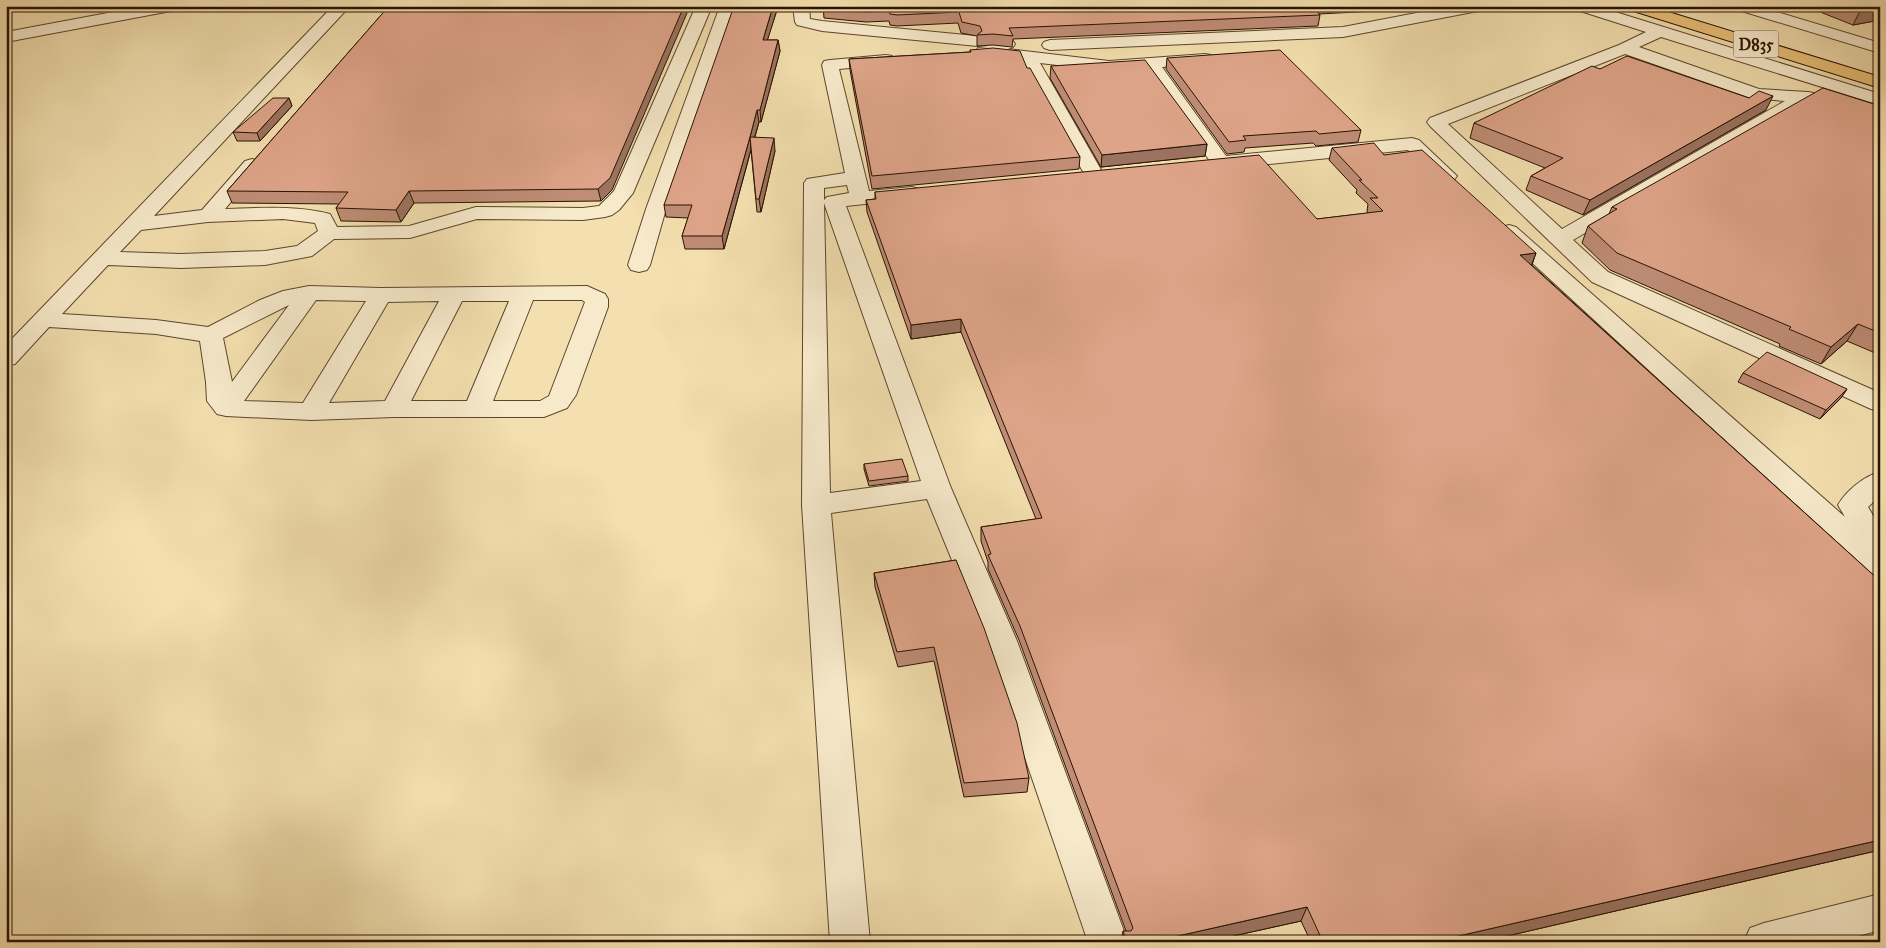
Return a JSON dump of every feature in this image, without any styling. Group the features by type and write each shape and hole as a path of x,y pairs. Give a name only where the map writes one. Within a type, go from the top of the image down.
{"highway":[{"name":"D835","path":"1632,6 1880,83"},
{"name":"D835","path":"1685,6 1713,15"}],"street":[{"path":"6,37 171,6"},
{"path":"6,359 342,6"},
{"path":"101,258 181,261 265,258 304,251 329,233 410,232 476,213 583,214 605,211 623,193 704,6"},
{"path":"639,265 656,209 728,6"},
{"path":"800,6 803,22 822,26 1030,46 1343,32 1478,6"},
{"path":"1579,6 1880,100"},
{"path":"1740,6 1880,48"},
{"path":"1661,31 1625,48 1436,122 1600,277 1880,403"},
{"path":"1625,48 1757,94 1829,99 1880,116"},
{"path":"945,55 993,52 1109,66 1226,58"},
{"path":"1028,56 1094,175"},
{"path":"858,188 830,65 907,58"},
{"path":"1150,63 1211,164 1372,140 1412,144 1464,191"},
{"path":"1560,239 1805,97"},
{"path":"208,216 267,149"},
{"path":"850,942 816,505 814,183 858,188 928,192"},
{"path":"858,188 834,201 937,488 1002,641 1108,942"},
{"path":"612,206 656,209"},
{"path":"134,224 208,216 283,213 323,218 329,233"},
{"path":"1493,217 1880,565"},
{"path":"43,320 156,327 211,335 268,305 291,296 309,293 381,295 586,293 597,299 596,307 563,395 558,402 544,409 394,409 311,412 226,408 220,401 219,382 211,335"},
{"path":"226,408 309,293"},
{"path":"477,408 524,293"},
{"path":"394,409 454,294"},
{"path":"311,412 381,295"},
{"path":"1880,481 1852,505 1873,540 1880,546"},
{"path":"816,505 937,488"},
{"path":"1764,942 1880,912"}],"building":[{"path":"389,6 684,6 610,178 598,189 409,191 396,210 336,208 348,192 227,191"},
{"path":"734,6 773,6 763,40 778,40 760,110 757,110 722,236 682,236 692,205 664,205"},
{"path":"824,6 1312,6 1320,15 1009,28 1013,36 977,35 982,31 980,26 962,22 959,12 897,15 890,14 889,11 866,12"},
{"path":"1846,6 1880,6 1880,8 1860,11"},
{"path":"993,48 1020,51 1027,68 1030,68 1080,157 872,176 849,59 971,52 970,50"},
{"path":"1280,50 1361,130 1319,134 1316,131 1243,136 1246,140 1229,142 1167,58"},
{"path":"1627,56 1749,98 1759,91 1773,96 1590,200 1531,176 1563,158 1474,123 1592,66 1600,69"},
{"path":"1145,60 1207,144 1102,155 1051,66"},
{"path":"1823,88 1880,106 1880,333 1858,324 1831,347 1789,329 1791,327 1617,253 1588,226 1617,209 1612,207"},
{"path":"273,98 289,98 257,133 233,132"},
{"path":"750,137 774,138 759,199 756,199"},
{"path":"1374,143 1384,155 1422,150 1536,253 1520,255 1880,581 1880,840 1432,942 1323,942 1307,907 1151,942 1127,942 1123,931 1131,931 1133,928 1020,626 988,555 991,554 981,527 1042,518 961,319 911,325 866,200 876,199 875,192 1259,155 1317,219 1383,211 1370,198 1378,198 1359,180 1362,180 1332,148"},
{"path":"1767,352 1847,389 1826,410 1743,373"},
{"path":"902,459 908,476 869,481 864,464"},
{"path":"956,560 984,628 1017,723 1029,778 964,783 934,647 897,652 874,573"}]}
